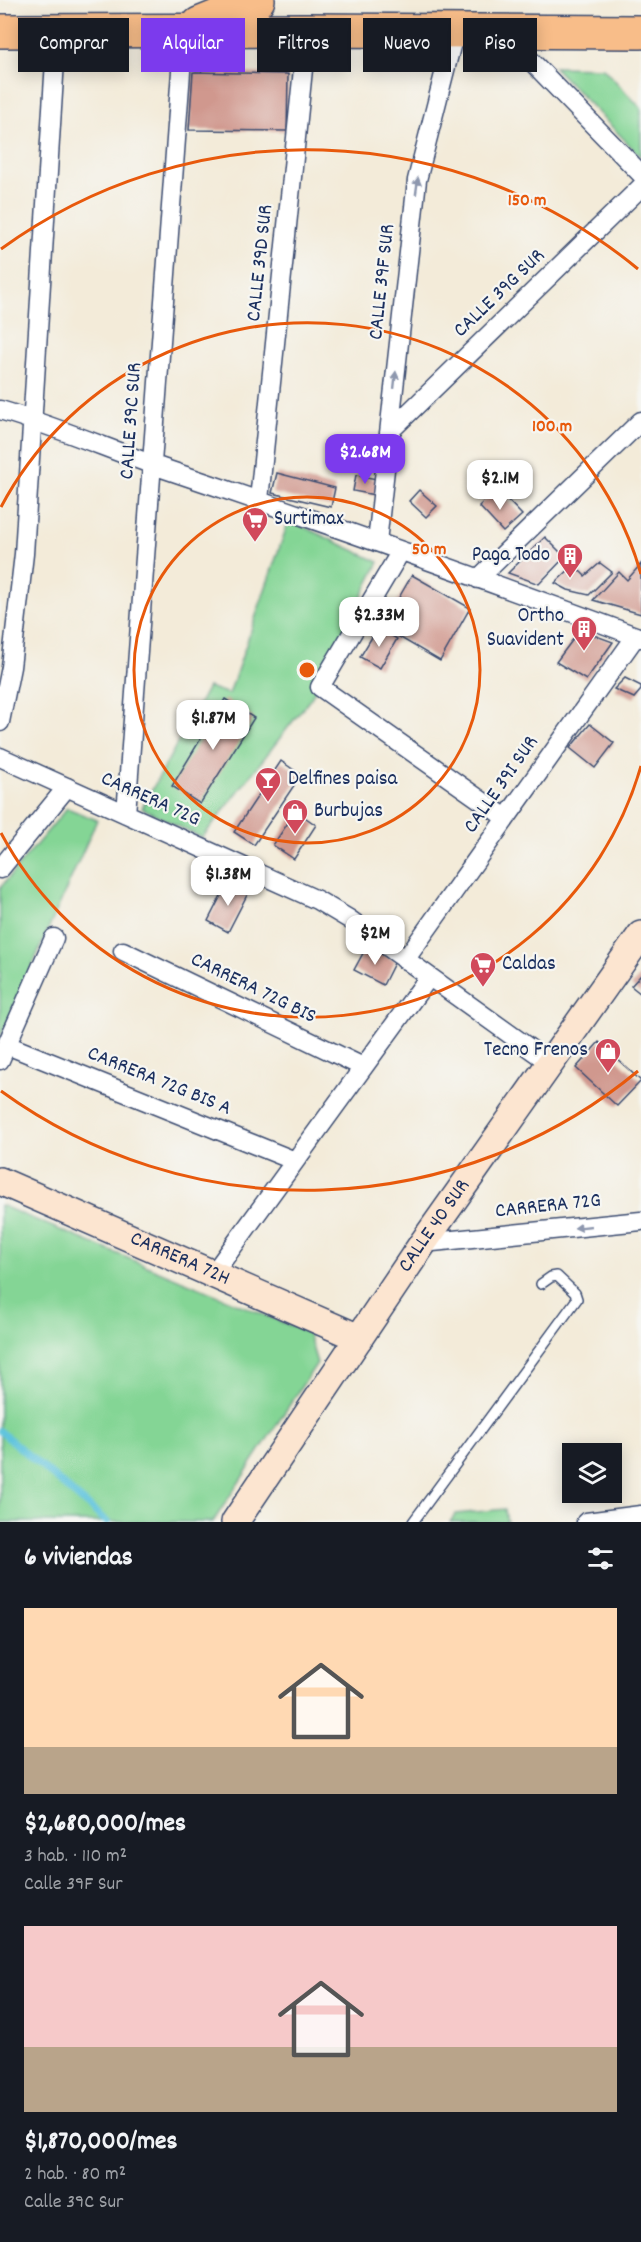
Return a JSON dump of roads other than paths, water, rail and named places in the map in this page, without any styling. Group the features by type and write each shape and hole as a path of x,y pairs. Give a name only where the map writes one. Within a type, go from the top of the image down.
{"highway":[{"path":"215,18 258,0"},
{"path":"0,31 18,30"},
{"path":"351,30 463,31"},
{"path":"537,31 641,32"}],"street":[{"name":"CALLE 39F SUR","path":"377,543 417,180 455,31"},
{"path":"537,67 641,174"},
{"path":"0,722 21,598 54,72"},
{"name":"CALLE 39C SUR","path":"126,814 181,72"},
{"name":"CALLE 39D SUR","path":"259,500 303,72"},
{"name":"CALLE 39G SUR","path":"389,432 641,188"},
{"path":"0,410 259,500 638,637"},
{"path":"478,579 641,421"},
{"path":"401,551 320,687 506,818"},
{"name":"CALLE 39I SUR","path":"405,960 638,637"},
{"name":"CARRERA 72G","path":"0,756 317,900 349,919 550,1063"},
{"path":"0,869 67,787"},
{"name":"CALLE 40 SUR","path":"235,1522 423,1243 641,935"},
{"path":"3,1053 54,938"},
{"name":"CARRERA 72G BIS","path":"123,951 363,1067"},
{"path":"213,1274 429,977"},
{"name":"CARRERA 72G BIS A","path":"3,1053 295,1161"},
{"name":"CARRERA 72H","path":"0,1181 359,1338"},
{"name":"CARRERA 72G","path":"423,1243 641,1221"},
{"path":"586,1522 641,1515"}],"lane":[{"path":"413,1522 577,1299 575,1293 557,1276 541,1284"}],"waterway":[{"path":"0,1431 107,1522"}],"place":[{"name":"Surtimax","path":"255,543"},
{"name":"Paga Todo","path":"570,579"},
{"name":"Ortho Suavident","path":"584,652"},
{"name":"Delfines paisa","path":"268,803"},
{"name":"Burbujas","path":"295,835"},
{"name":"Caldas","path":"483,988"},
{"name":"Tecno Frenos","path":"608,1074"}]}
